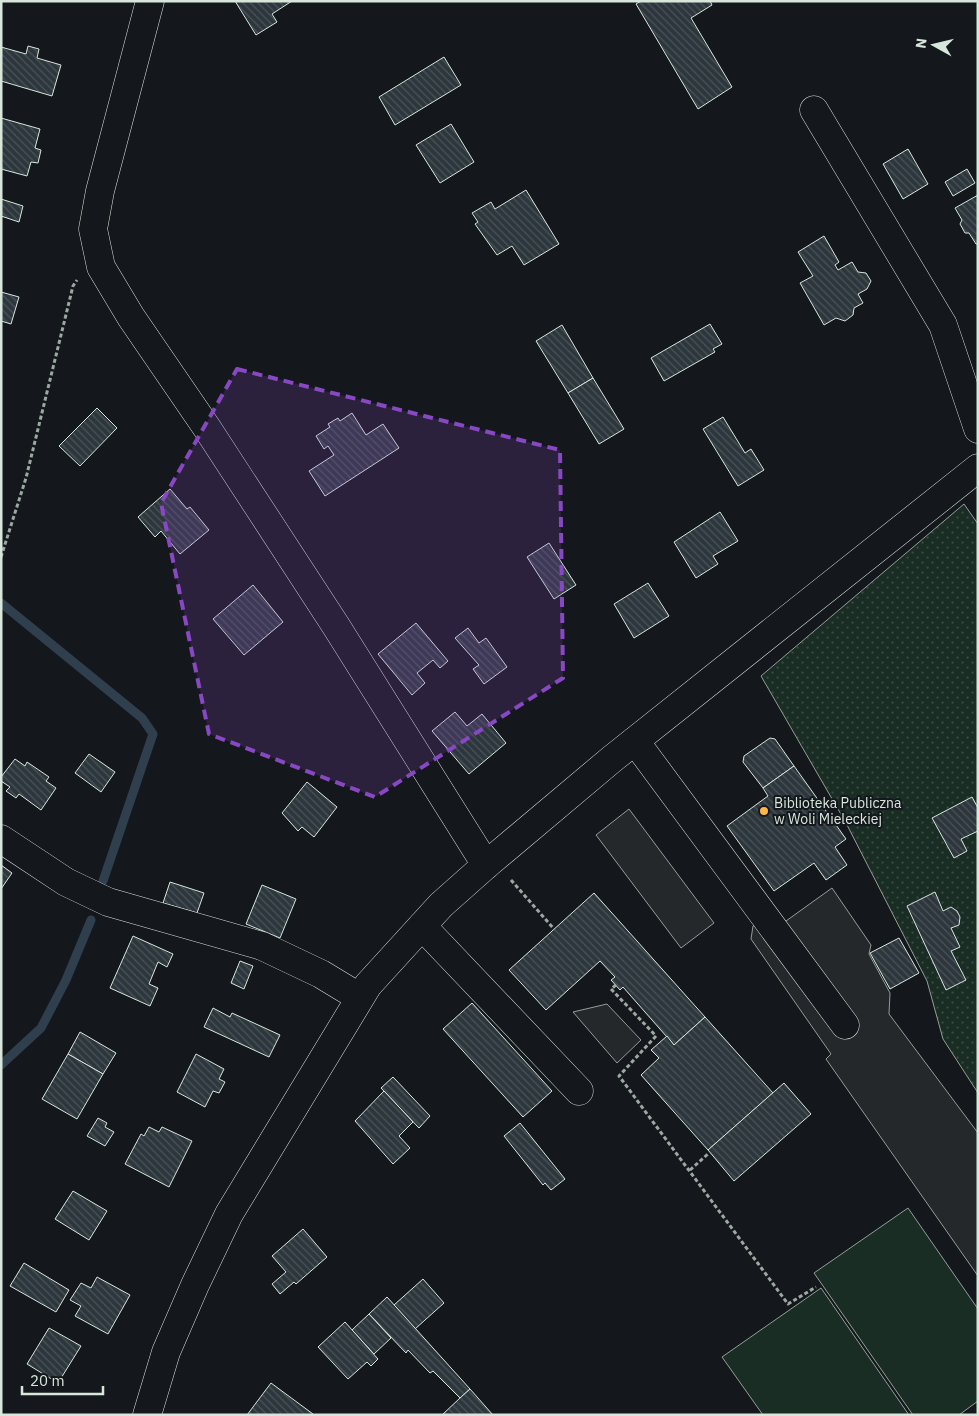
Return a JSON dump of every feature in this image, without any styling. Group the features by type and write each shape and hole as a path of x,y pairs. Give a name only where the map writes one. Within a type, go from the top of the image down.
{"street":[{"path":"150,1 100,191 93,228 95,247 101,267 131,318 207,428 336,626 486,865"},
{"path":"814,110 943,325 978,429"},
{"path":"147,1415 166,1352 195,1285 230,1214 359,997 422,926 486,865 635,741 978,468"},
{"path":"635,741 845,1025"},
{"path":"1,838 66,882 108,902 262,946 321,974 359,997"},
{"path":"422,926 579,1091"}],"path":[{"path":"1,557 26,478 73,286 95,247"},
{"path":"511,880 554,929"},
{"path":"616,985 611,989 656,1036 618,1076 690,1170 788,1304 816,1287"},
{"path":"690,1170 710,1153"}],"highlighted area":[{"path":"237,369 560,450 563,678 375,797 209,734 161,503"}],"green space":[{"path":"964,504 978,524 978,1093 943,1039 927,981 846,823 761,676"},
{"path":"908,1208 978,1309 978,1401 959,1415 913,1415 814,1273"},
{"path":"821,1288 909,1415 763,1415 722,1357"}],"shaded area":[{"path":"629,809 714,923 681,948 596,835"},
{"path":"832,888 871,945 869,954 890,993 889,1014 978,1133 978,1276 826,1059 831,1054 751,939 753,926 770,914 786,921"},
{"path":"607,1004 641,1040 617,1063 573,1012"}],"building":[{"path":"235,1 292,1 272,14 277,22 256,35"},
{"path":"641,1 710,1 712,5 691,18 732,87 698,109 636,4"},
{"path":"28,46 39,49 37,58 61,65 52,96 1,81 1,47 26,54"},
{"path":"444,57 461,85 395,125 379,97"},
{"path":"1,118 40,129 35,148 41,150 38,163 31,162 27,176 1,169"},
{"path":"451,124 474,162 440,183 416,145"},
{"path":"908,149 928,184 903,199 883,164"},
{"path":"967,169 975,183 953,196 945,182"},
{"path":"526,190 559,244 524,265 512,246 497,255 475,224 478,222 472,213 491,202 495,209"},
{"path":"978,195 978,244 976,244 969,233 965,233 960,224 962,220 955,208"},
{"path":"1,199 23,206 19,222 1,216"},
{"path":"824,236 839,262 835,265 838,270 852,262 858,272 866,273 871,281 867,289 858,294 863,303 854,308 853,315 845,321 836,318 824,325 800,283 813,276 798,252"},
{"path":"1,292 19,297 11,324 1,321"},
{"path":"710,324 722,344 713,349 715,352 664,381 651,358"},
{"path":"562,325 593,378 568,393 536,341"},
{"path":"593,378 624,429 599,444 568,393"},
{"path":"97,408 117,428 80,466 59,446"},
{"path":"352,413 366,435 383,424 399,448 325,496 309,471 334,455 328,446 324,449 316,436 330,427 328,424 338,418 340,421"},
{"path":"723,417 745,453 751,449 764,470 738,486 703,429"},
{"path":"170,489 187,509 190,507 209,530 180,554 161,531 155,537 138,517"},
{"path":"720,512 738,541 713,556 718,564 696,578 674,542"},
{"path":"549,543 576,585 554,599 527,557"},
{"path":"648,583 669,616 634,638 614,604"},
{"path":"253,585 283,622 244,655 213,619"},
{"path":"416,623 448,661 440,668 433,660 417,673 425,683 412,695 378,654"},
{"path":"468,628 479,643 486,638 507,667 484,684 473,669 479,665 455,638"},
{"path":"455,712 467,726 482,714 506,743 469,774 432,731"},
{"path":"770,738 775,739 794,766 763,788 743,762 744,756"},
{"path":"89,754 115,772 101,792 75,773"},
{"path":"15,759 25,766 27,762 49,777 46,781 56,788 41,810 19,794 16,798 6,791 10,787 1,781 1,777"},
{"path":"794,766 846,839 835,847 847,865 826,880 814,863 774,891 727,826 768,796 763,788"},
{"path":"307,782 337,807 314,837 302,827 298,831 282,813"},
{"path":"972,797 978,808 978,831 961,839 967,851 954,858 932,818"},
{"path":"1,865 12,873 1,889"},
{"path":"170,882 204,893 197,913 163,903"},
{"path":"262,885 296,899 280,938 246,924"},
{"path":"935,892 943,911 951,907 957,911 960,917 959,925 951,928 960,947 951,951 966,980 946,990 907,906"},
{"path":"594,893 705,1017 674,1045 623,987 620,990 611,980 615,977 600,961 546,1010 509,970"},
{"path":"133,936 173,954 167,967 158,962 149,984 158,988 150,1006 110,988"},
{"path":"899,938 919,973 890,989 870,953"},
{"path":"240,961 253,966 244,989 231,983"},
{"path":"472,1003 552,1091 523,1117 443,1029"},
{"path":"213,1008 230,1017 232,1013 280,1035 269,1057 204,1027"},
{"path":"705,1017 773,1093 708,1150 641,1075 659,1058 651,1050 667,1036 674,1045"},
{"path":"80,1032 116,1053 103,1074 68,1054"},
{"path":"68,1054 103,1074 77,1119 42,1099"},
{"path":"196,1054 224,1069 219,1079 225,1082 219,1093 213,1091 205,1107 177,1092"},
{"path":"393,1077 430,1116 419,1128 381,1088"},
{"path":"784,1083 811,1114 734,1181 708,1150"},
{"path":"384,1091 413,1122 399,1136 410,1148 393,1164 355,1121"},
{"path":"98,1118 107,1123 105,1127 114,1132 105,1146 87,1136"},
{"path":"520,1123 565,1179 551,1190 545,1183 543,1185 504,1136"},
{"path":"149,1127 159,1132 162,1127 192,1141 169,1187 125,1164 141,1134 144,1136"},
{"path":"73,1191 107,1211 89,1240 55,1219"},
{"path":"303,1229 327,1257 296,1284 294,1282 280,1294 272,1284 286,1272 272,1256"},
{"path":"24,1263 69,1290 56,1312 10,1286"},
{"path":"97,1277 130,1295 108,1334 75,1316 81,1306 70,1300 81,1283 91,1288"},
{"path":"423,1279 444,1303 415,1329 394,1305"},
{"path":"387,1297 470,1389 460,1398 433,1371 430,1373 408,1350 406,1353 369,1314"},
{"path":"369,1314 391,1338 374,1354 352,1330"},
{"path":"345,1322 378,1359 371,1366 367,1362 348,1379 318,1347"},
{"path":"49,1328 81,1346 58,1383 27,1364"},
{"path":"271,1383 313,1414 247,1415"},
{"path":"470,1389 493,1415 442,1415 460,1398"}],"waterway":[{"path":"1,603 142,718 153,734 103,881"},
{"path":"1,1065 41,1028 66,980 91,920"}],"place":[{"name":"Biblioteka Publiczna w Woli Mieleckiej","path":"764,811"}]}
